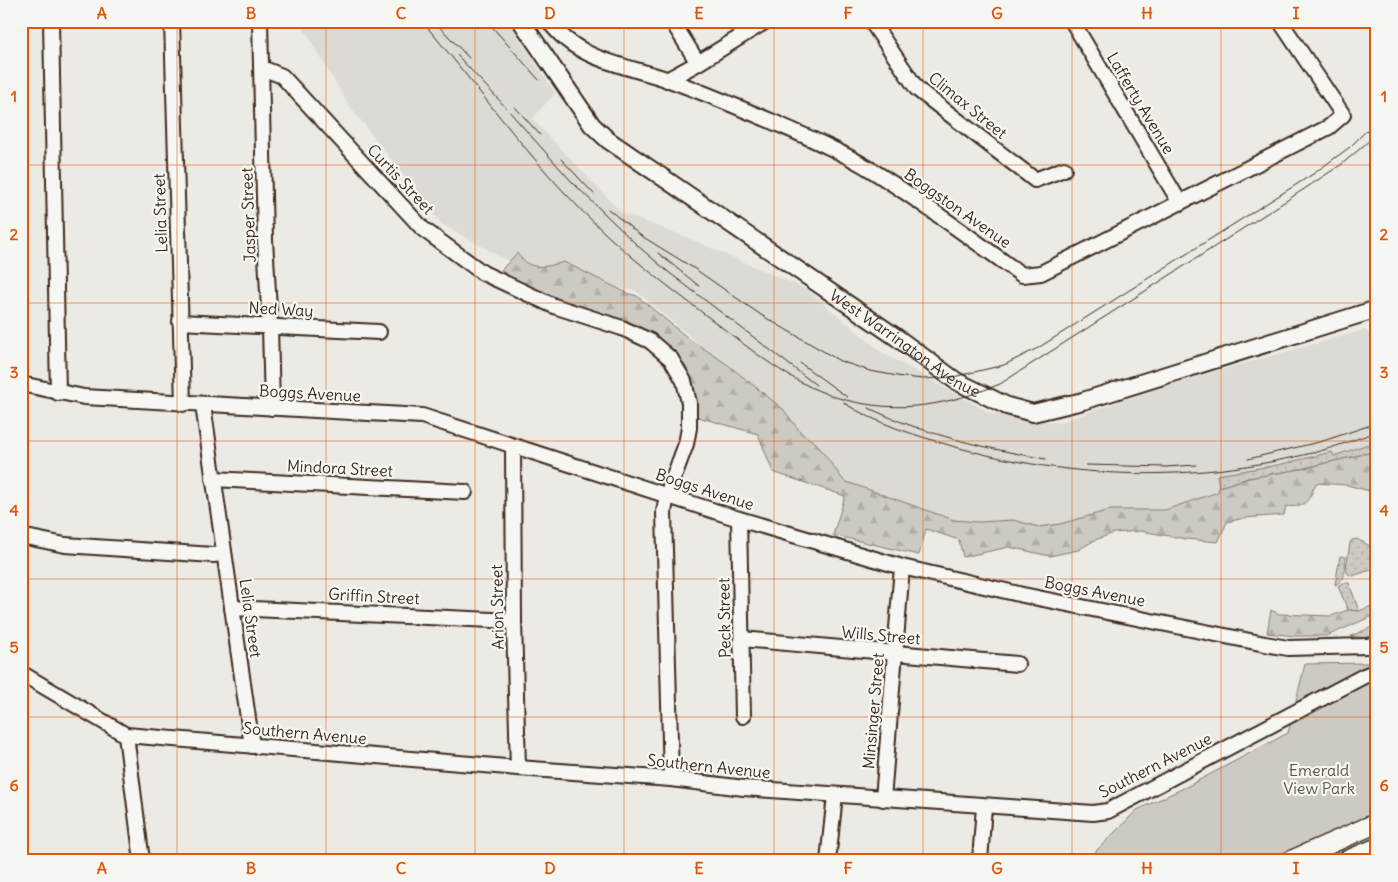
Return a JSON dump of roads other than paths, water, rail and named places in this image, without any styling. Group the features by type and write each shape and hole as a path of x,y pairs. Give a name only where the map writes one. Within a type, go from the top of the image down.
{"highway":[{"path":"1290,861 1377,823"},
{"path":"1346,861 1377,848"}],"main road":[{"name":"West Warrington Avenue","path":"521,21 592,125 608,140 896,337 956,381 1007,406 1033,413 1083,401 1377,309"}],"street":[{"path":"51,21 58,393"},
{"name":"Lelia Street","path":"172,21 183,404"},
{"name":"Jasper Street","path":"260,21 265,240 272,408"},
{"name":"Boggston Avenue","path":"549,21 555,30 580,50 617,66 668,80 819,142 872,170 1022,276 1041,274 1330,127 1342,115 1280,21"},
{"path":"672,21 698,64"},
{"path":"668,80 698,64 766,21"},
{"name":"Climax Street","path":"871,21 917,89 1027,174 1035,180 1064,169"},
{"name":"Lafferty Avenue","path":"1072,21 1180,203"},
{"name":"Curtis Street","path":"262,68 282,76 423,229 483,273 529,296 622,328 650,341 671,359 684,381 690,403 686,444 667,495 664,512 671,779"},
{"name":"Ned Way","path":"180,322 379,332"},
{"name":"Boggs Avenue","path":"21,384 84,397 422,416 739,519 902,567 1023,595 1280,646 1359,646 1377,644"},
{"name":"Lelia Street","path":"203,405 252,746"},
{"name":"Arion Street","path":"514,446 514,621 518,768"},
{"name":"Mindora Street","path":"213,479 465,492"},
{"name":"Peck Street","path":"739,519 743,716"},
{"path":"21,536 65,545 213,555 224,554"},
{"name":"Minsinger Street","path":"884,799 902,567"},
{"name":"Griffin Street","path":"232,608 514,621"},
{"name":"Wills Street","path":"742,639 1017,664"},
{"name":"Southern Avenue","path":"21,673 126,735 671,779 744,788 1093,813 1108,811 1260,730 1377,671"},
{"path":"126,735 142,861"},
{"path":"828,861 834,795"},
{"path":"980,861 984,806"}],"tram line":[{"path":"422,21 534,159 582,211 621,248 677,293 779,369 828,395 866,404 905,407 924,405 962,397 1000,384 1342,164 1377,134"},
{"path":"434,21 469,58"},
{"path":"487,21 539,80"},
{"path":"457,55 572,182 638,246 667,271 816,385"},
{"path":"515,107 540,135"},
{"path":"608,209 640,235 695,269 761,315 840,361 870,371 903,377 924,379 953,377 1004,365 1038,348 1313,174 1350,147 1377,120"},
{"path":"561,159 594,194"},
{"path":"658,253 699,286"},
{"path":"800,363 847,397"},
{"path":"844,403 896,428 952,446 1042,466 1132,474 1176,473 1266,463 1320,451 1377,432"},
{"path":"869,408 933,433 1046,459"},
{"path":"1248,459 1323,441 1377,423"},
{"path":"1086,465 1166,467 1196,465"}],"park label":[{"name":"Emerald View Park","path":"1319,779"}]}
